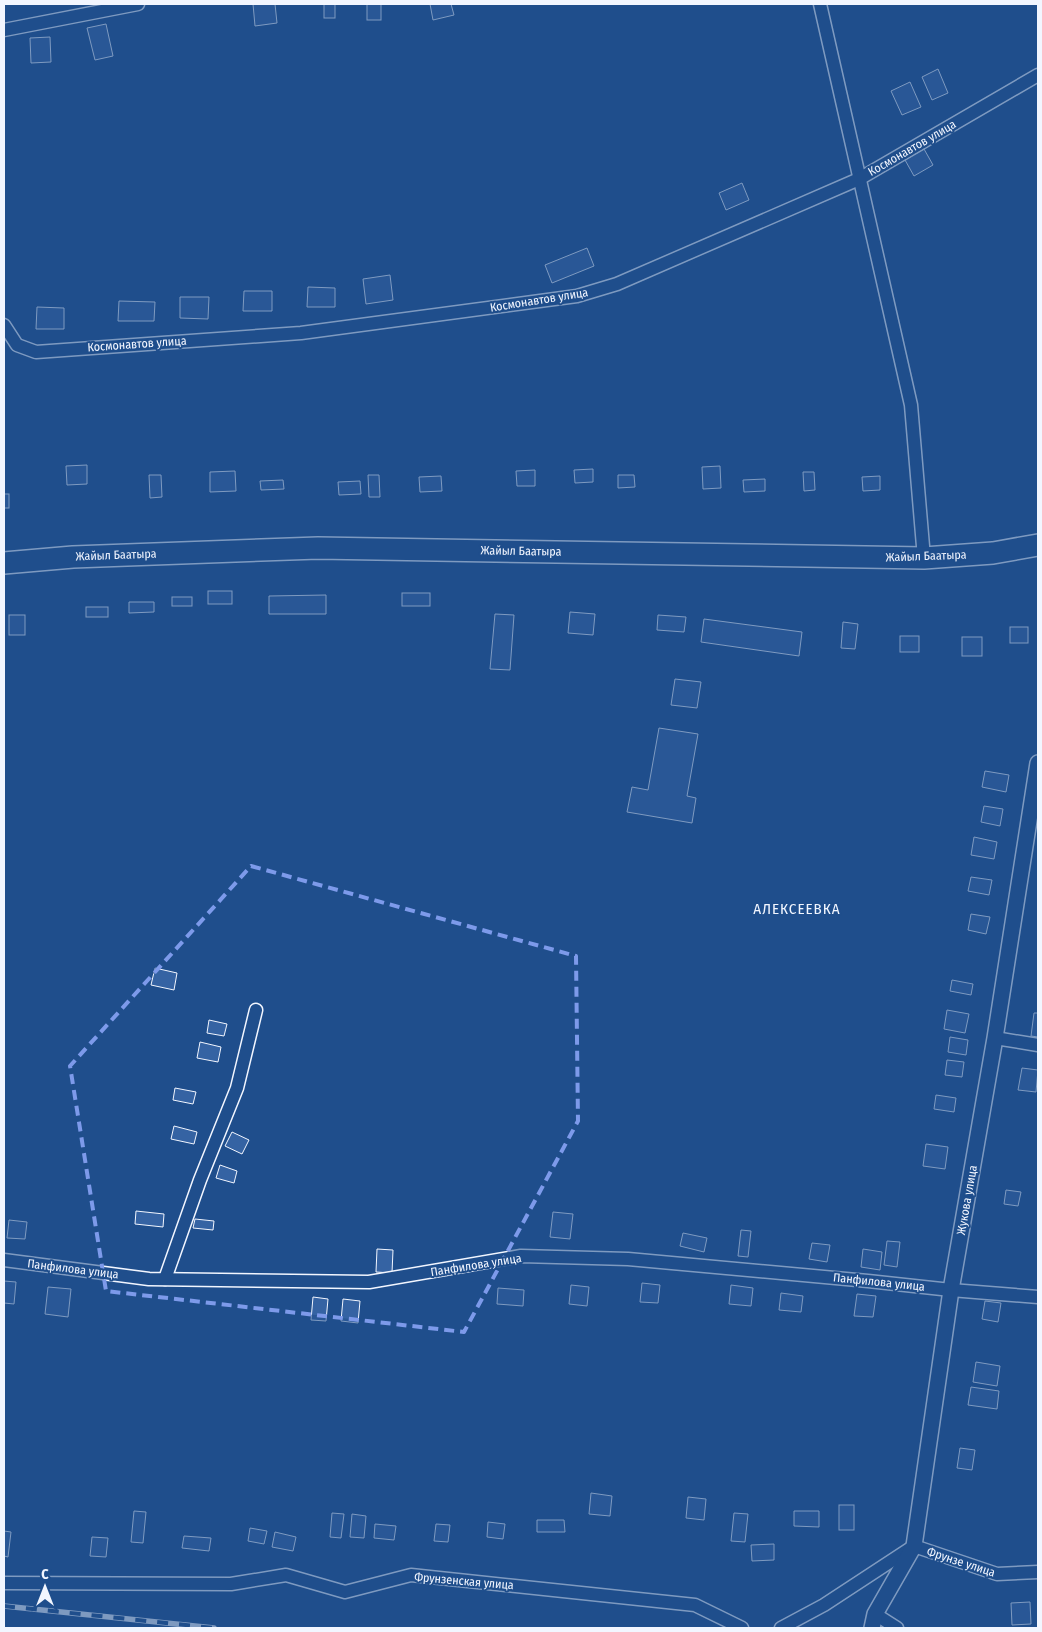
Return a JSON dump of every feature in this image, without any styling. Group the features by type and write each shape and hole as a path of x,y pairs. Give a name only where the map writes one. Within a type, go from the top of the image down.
{"highway":[{"name":"Жайыл Баатыра","path":"4,563 73,557 318,548 924,558 992,553 1038,545"}],"street":[{"path":"4,30 138,4"},
{"path":"820,4 910,405 924,558"},
{"name":"Космонавтов улица","path":"4,325 17,345 36,352 301,333 577,296 617,284 859,179 1038,75"},
{"name":"Жукова улица","path":"874,1621 914,1546 951,1290 995,1038 1038,763"},
{"path":"165,1279 200,1180 238,1088 256,1010"},
{"path":"995,1038 1038,1045"},
{"name":"Панфилова улица","path":"4,1260 149,1279 369,1282 521,1256 628,1260 951,1290 1038,1296"},
{"path":"781,1628 824,1604 914,1546"},
{"name":"Фрунзе улица","path":"914,1546 997,1574 1038,1572"},
{"name":"Фрунзенская улица","path":"4,1583 231,1584 286,1575 345,1592 411,1575 695,1604 742,1628"},
{"path":"874,1621 897,1628"}],"highlighted area":[{"path":"251,866 576,956 578,1121 464,1332 106,1291 70,1066"}],"building":[{"path":"253,4 275,4 277,23 255,26"},
{"path":"324,4 335,4 335,18 324,18"},
{"path":"367,4 381,4 381,20 367,20"},
{"path":"430,4 451,4 454,15 433,20"},
{"path":"106,24 113,56 95,60 87,28"},
{"path":"50,37 51,62 31,63 30,38"},
{"path":"938,69 948,93 932,100 922,77"},
{"path":"910,82 921,107 902,115 891,91"},
{"path":"924,149 933,165 914,176 905,160"},
{"path":"742,183 749,200 726,210 719,193"},
{"path":"587,248 594,266 552,283 545,265"},
{"path":"390,275 393,300 366,304 363,279"},
{"path":"308,287 335,288 335,307 307,307"},
{"path":"244,291 272,291 272,311 243,311"},
{"path":"180,297 209,297 208,319 180,318"},
{"path":"119,301 155,302 154,321 118,321"},
{"path":"37,307 64,308 64,329 36,329"},
{"path":"87,465 87,484 67,485 66,466"},
{"path":"720,466 721,488 703,489 702,467"},
{"path":"593,469 593,482 575,483 574,470"},
{"path":"535,470 535,486 517,486 516,471"},
{"path":"235,471 236,491 210,492 210,472"},
{"path":"803,472 814,472 815,490 804,491"},
{"path":"149,475 161,475 162,497 150,498"},
{"path":"368,475 379,475 380,497 369,497"},
{"path":"618,475 634,475 635,487 618,488"},
{"path":"441,476 442,491 420,492 419,477"},
{"path":"880,476 880,490 863,491 862,477"},
{"path":"765,479 765,491 744,492 743,480"},
{"path":"283,480 284,489 261,490 260,481"},
{"path":"360,481 361,494 339,495 338,482"},
{"path":"4,494 9,494 9,508 4,508"},
{"path":"208,591 232,591 232,604 208,604"},
{"path":"402,593 430,593 430,606 402,606"},
{"path":"326,595 326,614 269,614 269,596"},
{"path":"172,597 192,597 192,606 172,606"},
{"path":"129,602 154,602 154,612 129,613"},
{"path":"86,607 108,607 108,617 86,617"},
{"path":"570,612 595,614 593,635 568,633"},
{"path":"495,614 514,615 510,670 490,669"},
{"path":"9,615 25,615 25,635 9,635"},
{"path":"658,615 686,617 684,632 657,630"},
{"path":"704,619 802,632 799,656 701,642"},
{"path":"843,622 858,624 855,649 841,648"},
{"path":"1010,627 1028,627 1028,643 1010,643"},
{"path":"900,636 919,636 919,652 900,652"},
{"path":"962,637 982,637 982,656 962,656"},
{"path":"675,679 701,682 697,708 671,705"},
{"path":"659,728 698,734 687,796 696,798 692,823 627,812 632,787 648,790"},
{"path":"985,771 1009,775 1006,792 982,787"},
{"path":"984,806 1003,809 1000,826 981,822"},
{"path":"974,837 997,842 994,859 971,855"},
{"path":"971,877 992,880 989,895 968,891"},
{"path":"971,914 990,917 986,934 968,930"},
{"path":"155,968 177,973 174,990 151,985"},
{"path":"952,980 973,984 971,995 950,991"},
{"path":"947,1010 969,1014 965,1033 944,1029"},
{"path":"1034,1013 1038,1013 1038,1037 1031,1036"},
{"path":"209,1020 227,1024 224,1036 207,1033"},
{"path":"950,1037 968,1040 966,1055 948,1052"},
{"path":"200,1042 221,1047 218,1062 197,1058"},
{"path":"947,1060 964,1062 962,1077 945,1075"},
{"path":"1022,1068 1038,1070 1036,1092 1018,1090"},
{"path":"175,1088 196,1092 193,1104 173,1100"},
{"path":"936,1095 956,1098 954,1112 934,1109"},
{"path":"174,1126 197,1132 194,1144 171,1139"},
{"path":"232,1132 249,1140 242,1154 225,1146"},
{"path":"926,1144 948,1147 945,1169 923,1166"},
{"path":"220,1165 237,1171 234,1183 216,1178"},
{"path":"1006,1190 1021,1192 1018,1206 1004,1204"},
{"path":"136,1211 164,1214 163,1227 135,1224"},
{"path":"553,1212 573,1214 570,1239 550,1237"},
{"path":"195,1219 214,1221 213,1230 193,1228"},
{"path":"9,1220 27,1222 25,1239 7,1238"},
{"path":"741,1230 751,1231 748,1257 738,1256"},
{"path":"683,1233 707,1238 704,1252 680,1246"},
{"path":"887,1241 900,1242 897,1267 884,1265"},
{"path":"812,1243 830,1245 827,1262 809,1259"},
{"path":"377,1249 393,1250 392,1273 376,1272"},
{"path":"863,1249 882,1252 880,1270 861,1267"},
{"path":"4,1281 16,1282 14,1304 4,1303"},
{"path":"642,1283 660,1285 658,1303 640,1302"},
{"path":"571,1285 589,1287 587,1306 569,1304"},
{"path":"731,1285 753,1288 751,1306 729,1304"},
{"path":"48,1287 71,1289 68,1317 45,1314"},
{"path":"498,1288 524,1290 523,1306 497,1304"},
{"path":"781,1293 803,1296 801,1312 779,1310"},
{"path":"857,1294 876,1296 873,1317 854,1316"},
{"path":"313,1297 328,1299 326,1321 311,1320"},
{"path":"343,1299 360,1301 358,1323 341,1321"},
{"path":"985,1301 1001,1303 998,1322 982,1319"},
{"path":"976,1362 1000,1366 997,1386 973,1382"},
{"path":"971,1387 999,1391 997,1409 968,1405"},
{"path":"960,1448 975,1450 972,1470 957,1468"},
{"path":"591,1493 612,1496 610,1516 589,1514"},
{"path":"688,1497 706,1499 704,1520 686,1518"},
{"path":"839,1505 854,1505 854,1530 839,1530"},
{"path":"134,1511 146,1512 143,1543 131,1542"},
{"path":"794,1511 819,1511 819,1527 794,1526"},
{"path":"332,1513 344,1514 341,1538 330,1537"},
{"path":"734,1513 748,1514 745,1542 731,1541"},
{"path":"352,1514 366,1516 364,1538 350,1537"},
{"path":"537,1520 564,1520 565,1532 537,1532"},
{"path":"488,1522 505,1524 503,1539 487,1537"},
{"path":"375,1524 396,1526 394,1540 374,1538"},
{"path":"436,1524 450,1525 448,1542 434,1541"},
{"path":"250,1528 267,1531 264,1544 248,1541"},
{"path":"4,1531 11,1532 8,1557 4,1556"},
{"path":"275,1532 296,1537 293,1551 272,1547"},
{"path":"184,1536 211,1538 209,1551 182,1548"},
{"path":"92,1537 108,1538 106,1557 90,1556"},
{"path":"774,1544 774,1560 752,1561 751,1545"},
{"path":"1030,1602 1031,1624 1012,1625 1011,1603"}],"railway":[{"path":"4,1606 214,1628"}],"district":[{"name":"АЛЕКСЕЕВКА","path":"797,909"}]}
